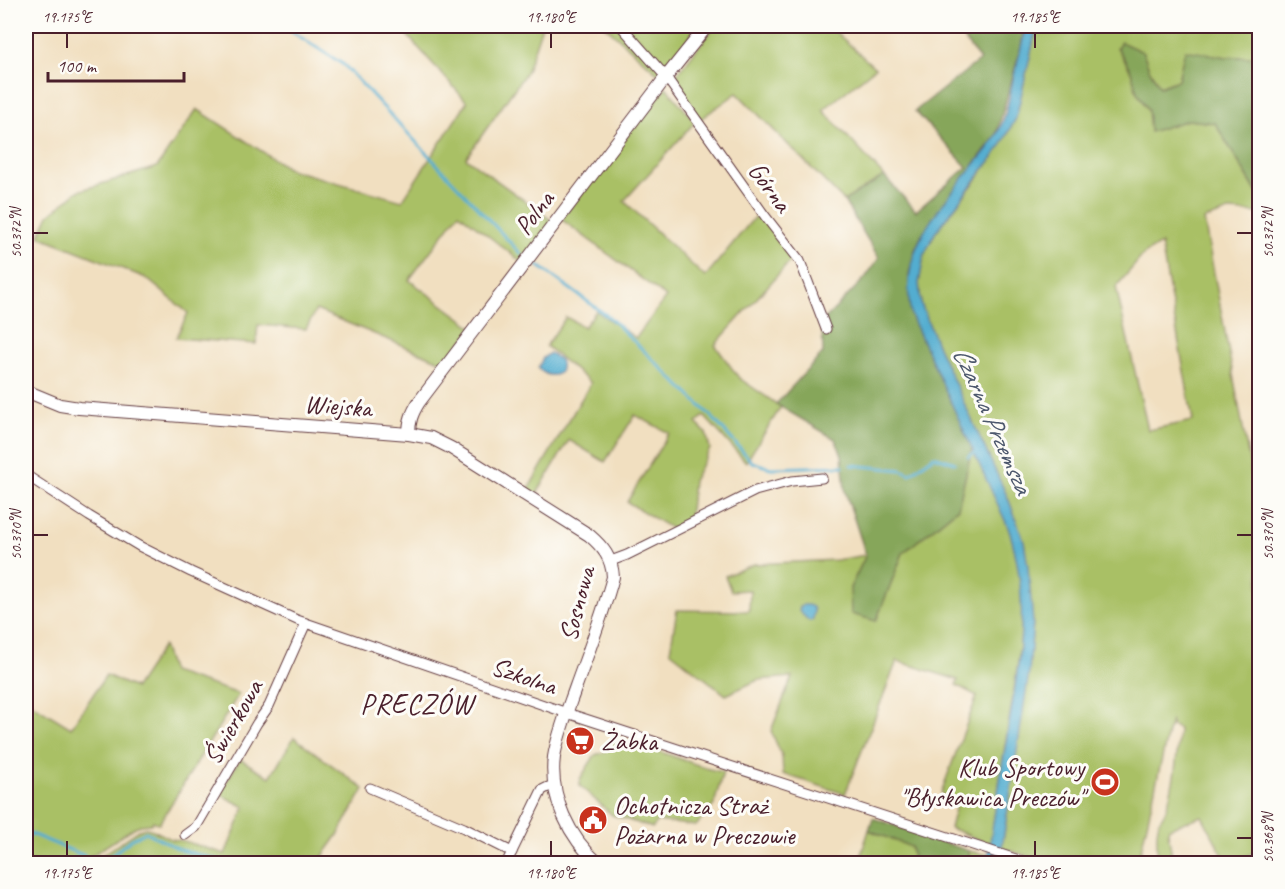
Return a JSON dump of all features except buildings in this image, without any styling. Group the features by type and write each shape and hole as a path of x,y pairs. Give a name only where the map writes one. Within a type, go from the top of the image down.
{"street":[{"name":"Górna","path":"621,26 666,77 759,208 800,261 826,329"},
{"name":"Polna","path":"409,434 411,414 419,402 707,26"},
{"name":"Wiejska","path":"26,391 60,405 79,408 409,434 431,438 589,535 599,543 611,561"},
{"name":"Szkolna","path":"26,476 138,546 227,589 306,623 567,713 1027,862"},
{"name":"Sosnowa","path":"599,864 568,826 555,786 554,759 567,713 609,591 613,577 611,561 755,491 792,481 822,478"},
{"name":"Świerkowa","path":"185,835 196,827 269,706 306,623"},
{"path":"506,864 542,790 555,786"},
{"path":"370,788 464,828 512,852"}],"green space":[{"path":"399,26 542,26 527,71 466,158 555,223 523,263 459,213 409,280 474,328 445,363 316,310 306,329 258,325 256,344 176,338 188,313 146,278 39,236 49,215 78,191 157,167 197,109 289,169 402,201 467,102"},
{"path":"605,26 697,26 663,78"},
{"path":"715,26 829,26 875,68 823,110 884,176 844,201 737,93 699,120 673,79"},
{"path":"953,26 1024,26 1021,47 996,136 922,235 914,252 909,274 911,315 972,448 958,508 903,553 876,621 851,614 850,588 866,555 845,491 842,455 835,439 776,404 823,353 822,322 865,278 879,258 844,201 884,176 916,211 967,167 915,111 980,60"},
{"path":"1037,26 1259,26 1259,79 1256,57 1227,57 1185,51 1178,80 1160,87 1149,69 1143,52 1117,47 1131,71 1137,92 1148,110 1188,120 1215,123 1259,196 1259,213 1229,211 1204,220 1259,513 1259,850 1233,863 1227,863 1202,816 1169,828 1173,863 1156,863 1159,821 1165,811 1174,779 1179,729 1172,726 1171,719 1138,863 1049,863 1002,848 1029,672 1033,622 1024,541 1008,498 938,347 921,304 919,283 924,255 935,233 978,178 1016,118","holes":["1161,244 1193,421 1148,430 1116,287 1144,254"]},
{"path":"1121,42 1143,52 1149,69 1160,87 1178,80 1185,50 1227,57 1257,57 1260,79 1259,196 1215,123 1188,120 1150,132 1148,110 1137,92 1131,71 1117,47"},
{"path":"666,87 695,122 624,201 705,277 758,213 793,258 715,345 739,378 781,407 746,462 704,416 696,423 706,433 710,449 693,481 689,520 672,529 627,502 669,433 635,415 605,462 569,440 536,495 527,491 591,383 546,346 566,317 584,327 596,311 636,338 666,297 561,219"},
{"path":"972,448 1010,533 1019,568 1021,590 1019,659 990,844 950,828 956,805 941,793 977,696 956,685 958,680 897,661 845,794 783,774 782,756 771,731 792,677 758,680 726,695 670,651 677,610 749,611 750,590 731,591 725,576 754,564 836,560 866,555 850,588 876,621 903,553 958,508"},
{"path":"163,646 172,672 239,694 159,824 153,821 151,824 135,827 85,860 26,863 26,700 71,728 106,675 135,688"},
{"path":"294,737 364,789 338,835 318,863 87,864 139,830 146,828 171,839 225,854 245,807 219,794 240,759 270,777"},
{"path":"612,740 622,746 630,741 723,772 714,805 696,826 657,821 653,828 612,815 580,786 580,779 595,755 605,752"},
{"path":"873,818 969,851 969,863 893,863 913,859 911,847 869,830"},
{"path":"869,830 911,847 913,859 893,863 858,864"},
{"path":"969,851 988,855 987,863 969,864"}],"water":[{"path":"1026,26 1037,26 1016,118 1000,148 935,233 924,255 919,283 921,304 938,347 1008,498 1024,541 1028,567 1033,622 1029,672 1000,863 987,864 1016,683 1021,632 1020,580 1008,527 911,315 908,292 910,270 923,233 946,199 996,136 1007,108"},
{"path":"550,353 560,360 560,370 555,375 546,374 538,368 543,358"},
{"path":"803,605 813,607 813,619 810,621 799,611"}],"waterway":[{"path":"283,26 344,65 521,254"},
{"path":"532,261 610,318 711,416 752,462 771,468 843,466"},
{"name":"Czarna Przemsza","path":"968,457 976,452"},
{"path":"851,465 902,470 910,474 934,456 955,463"},
{"path":"26,832 85,856"},
{"path":"97,860 105,860 132,839 146,832 181,850 232,864"}],"place":[{"name":"Żabka","path":"580,741"},
{"name":"Klub Sportowy \"Błyskawica Preczów\"","path":"1105,782"},
{"name":"Ochotnicza Straż Pożarna w Preczowie","path":"593,820"}],"district":[{"name":"PRECZÓW","path":"417,703"}]}
